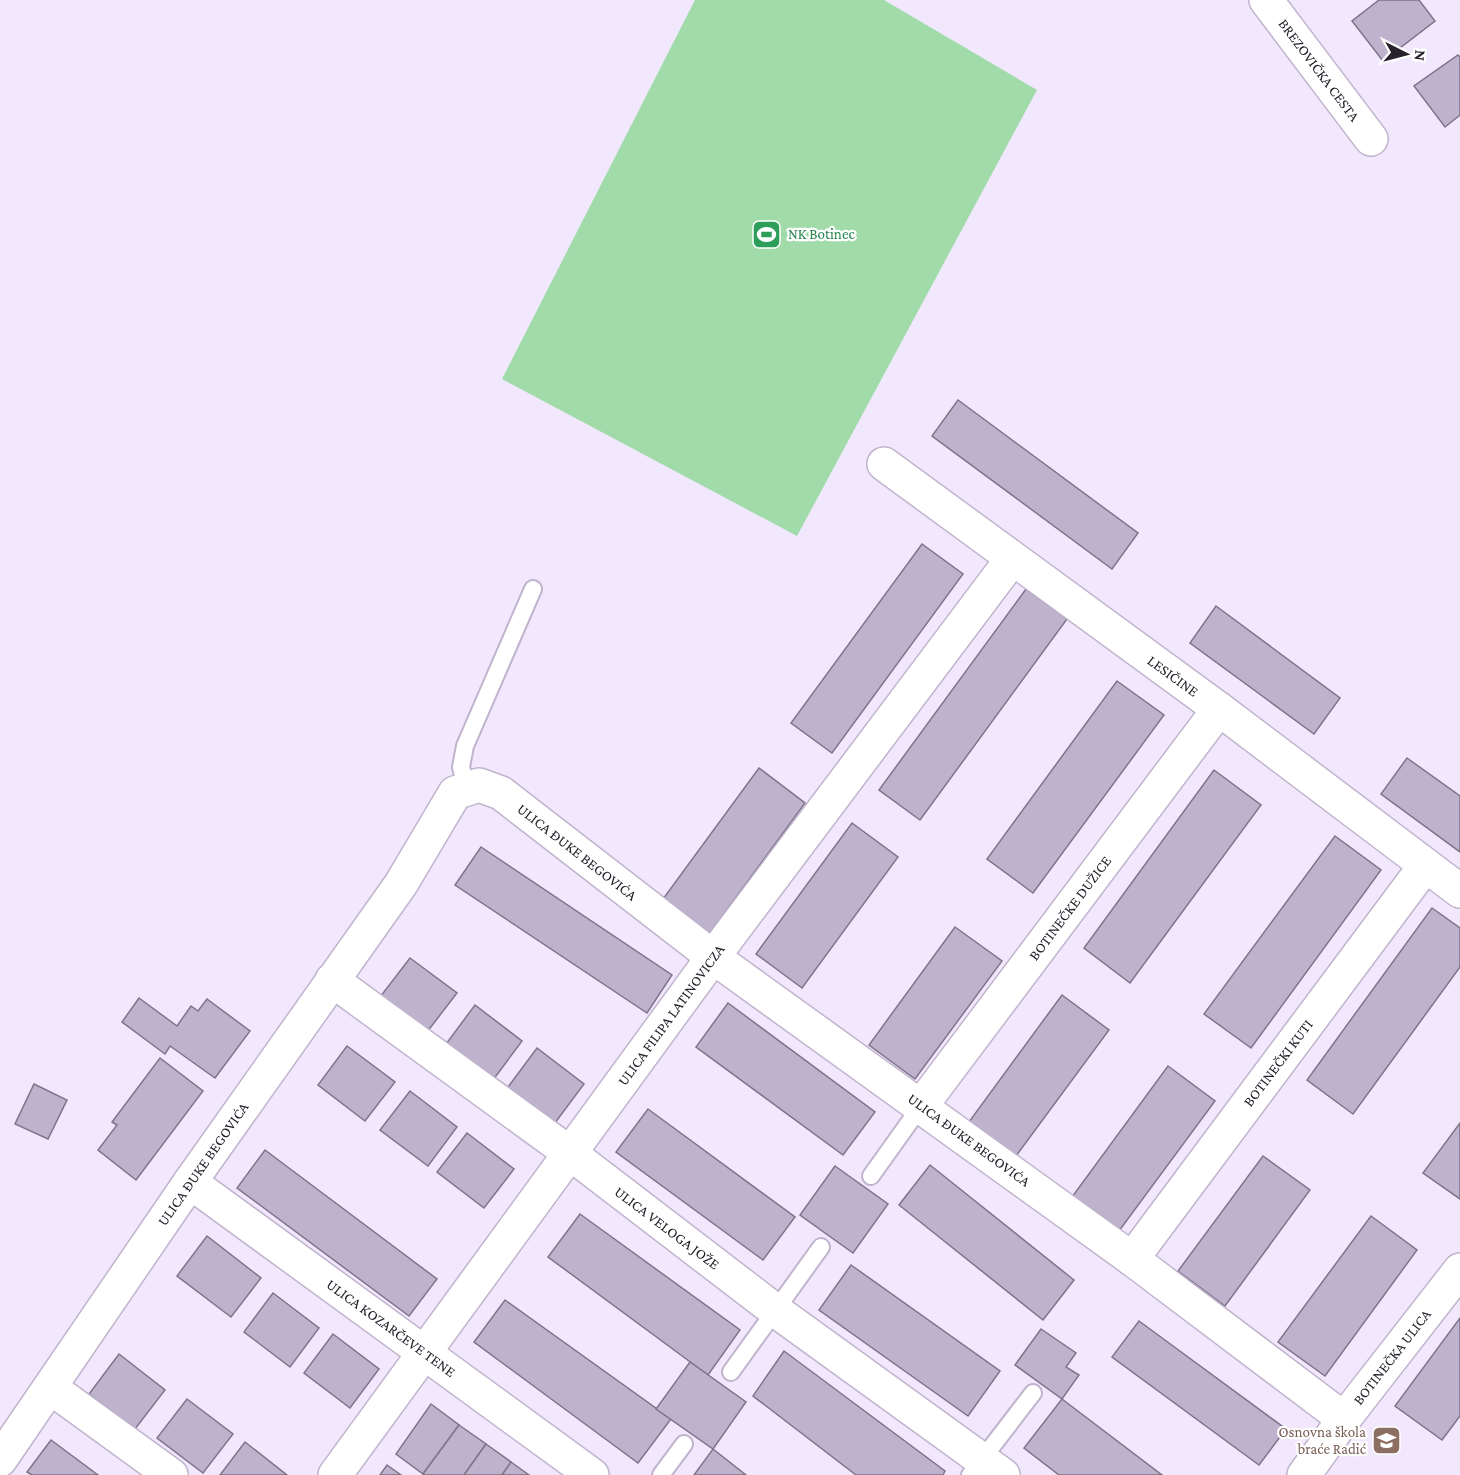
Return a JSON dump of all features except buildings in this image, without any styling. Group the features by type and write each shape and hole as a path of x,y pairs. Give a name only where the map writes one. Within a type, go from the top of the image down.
{"street":[{"name":"BREZOVIČKA CESTA","path":"1266,0 1371,140"},
{"name":"LESIČINE","path":"884,464 1219,709 1460,891"},
{"name":"ULICA FILIPA LATINOVICZA","path":"334,1475 426,1353 714,957 1012,559"},
{"name":"BOTINEČKE DUŽICE","path":"921,1106 1219,709"},
{"name":"ULICA ĐUKE BEGOVIĆA","path":"0,1460 190,1182 401,884 455,792 466,787 478,786 501,793 714,957 1132,1259 1344,1419"},
{"name":"BOTINEČKI KUTI","path":"1132,1259 1425,866"},
{"name":"ULICA VELOGA JOŽE","path":"332,980 571,1154 985,1470"},
{"name":"ULICA KOZARČEVE TENE","path":"190,1182 592,1475"},
{"name":"BOTINEČKA ULICA","path":"1304,1475 1344,1419 1460,1270"},
{"path":"51,1388 171,1475"}],"lane":[{"path":"466,787 461,767 465,746 533,589"},
{"path":"871,1176 921,1106"},
{"path":"731,1372 821,1247"},
{"path":"985,1470 1033,1393"},
{"path":"661,1475 684,1444"}],"green space":[{"name":"NK Botinec","path":"695,0 884,0 1037,90 797,536 502,379"}],"place":[{"name":"NK Botinec","path":"767,234"},
{"name":"Osnovna škola braće Radić","path":"1387,1441"}]}
